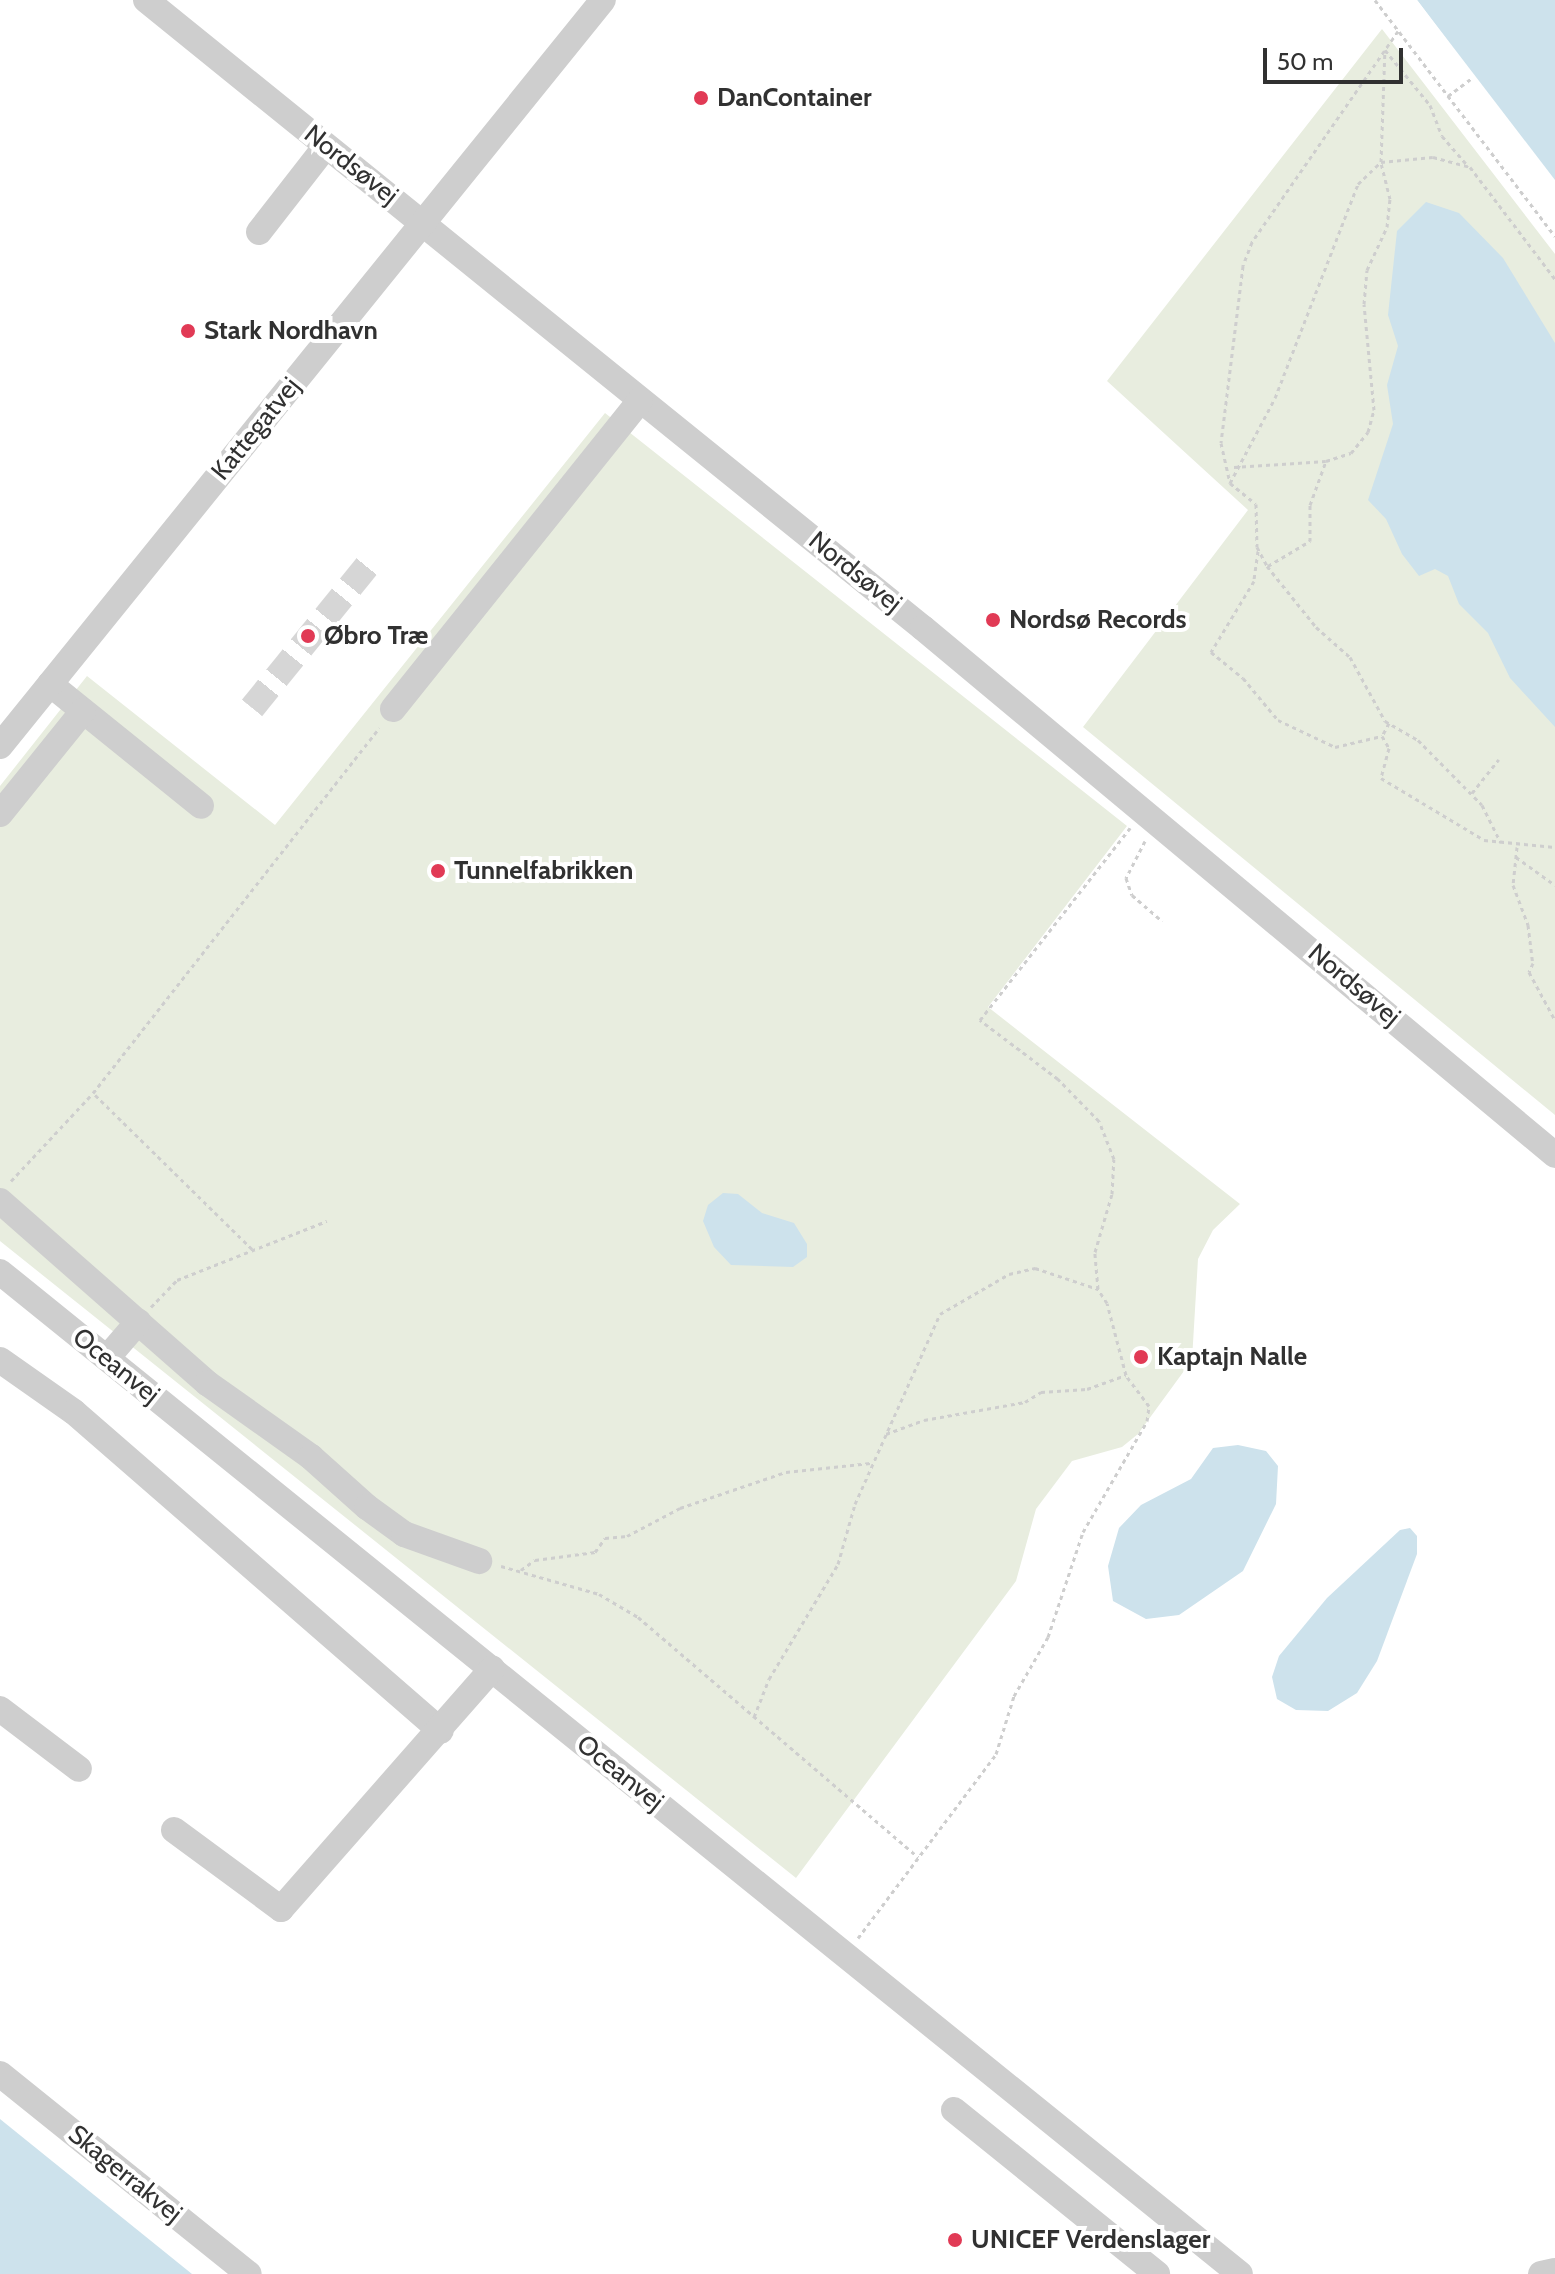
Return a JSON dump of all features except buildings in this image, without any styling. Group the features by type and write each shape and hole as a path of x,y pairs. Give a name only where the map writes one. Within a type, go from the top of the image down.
{"street":[{"name":"Nordsøvej","path":"146,0 1152,816 1555,1155"},
{"name":"Kattegatvej","path":"0,746 603,0"},
{"path":"259,232 326,146"},
{"path":"393,709 640,401"},
{"path":"50,684 201,806"},
{"path":"0,814 83,711"},
{"path":"3,1194 207,1383 311,1457 397,1529 479,1561"},
{"name":"Oceanvej","path":"0,1272 1240,2274"},
{"path":"107,1358 138,1322"},
{"path":"0,1360 74,1412 441,1731"},
{"path":"174,1830 281,1909 441,1731 492,1669"},
{"path":"0,1709 79,1769"},
{"name":"Skagerrakvej","path":"0,2074 249,2274"},
{"path":"954,2110 1157,2274"},
{"path":"1541,2274 1555,2271"}],"path":[{"path":"1375,0 1555,236"},
{"path":"1389,723 1382,736 1335,747 1278,720 1243,678 1211,652 1254,581 1258,549 1256,504 1230,483 1221,443 1243,266 1252,242 1398,31"},
{"path":"1234,467 1326,461 1351,453 1368,432 1374,410 1364,304 1367,270 1387,227 1390,199 1381,162 1385,50"},
{"path":"1385,50 1430,105 1442,136 1470,167 1555,279"},
{"path":"1448,96 1472,78"},
{"path":"1230,483 1234,467 1275,398 1358,184 1381,162 1433,157 1470,167"},
{"path":"1267,566 1310,541 1310,505 1326,461"},
{"path":"1258,549 1267,566 1316,627 1350,657 1389,723 1418,740 1472,794 1501,843"},
{"path":"3,1194 93,1093 393,709"},
{"path":"1382,736 1389,748 1381,778 1484,840 1517,847 1555,847"},
{"path":"1472,794 1499,759"},
{"path":"1152,816 1126,878 1132,895 1162,921"},
{"path":"845,1955 996,1754 1014,1696 1048,1637 1083,1532 1147,1421 1149,1406 1126,1375 1107,1303 1098,1289 1095,1252 1112,1194 1114,1159 1099,1121 1058,1079 980,1020 1152,816"},
{"path":"1517,847 1513,885 1528,925 1533,963 1529,972 1555,1020"},
{"path":"1516,857 1555,885"},
{"path":"93,1093 252,1249"},
{"path":"138,1322 177,1280 327,1221"},
{"path":"754,1717 769,1679 838,1564 873,1462 940,1314 950,1304 1009,1274 1035,1268 1098,1289"},
{"path":"886,1434 924,1420 1025,1402 1041,1392 1087,1389 1126,1375"},
{"path":"521,1570 535,1560 595,1552 605,1538 627,1536 680,1508 786,1472 873,1462"},
{"path":"479,1561 521,1570 599,1594 638,1617 918,1857"}],"shaded area":[{"path":"1382,29 1555,254 1555,1115 1083,727 1248,510 1107,381"},
{"path":"605,413 1127,826 988,1007 1240,1204 1213,1230 1198,1259 1192,1360 1138,1434 1122,1447 1072,1461 1036,1509 1016,1581 796,1878 0,1241 0,786 87,676 275,825"}],"water":[{"path":"1417,0 1555,0 1555,180"},
{"path":"1426,202 1459,213 1503,258 1555,343 1555,727 1510,678 1488,633 1459,604 1448,576 1435,569 1419,576 1402,554 1386,519 1368,500 1393,424 1387,385 1398,346 1388,315 1397,231"},
{"path":"723,1193 738,1194 762,1213 794,1223 807,1244 807,1257 793,1267 731,1265 714,1247 703,1221 708,1205"},
{"path":"1238,1445 1266,1451 1278,1466 1276,1504 1243,1571 1179,1615 1146,1619 1113,1601 1108,1566 1119,1528 1141,1505 1191,1479 1213,1448"},
{"path":"1410,1528 1417,1536 1417,1554 1377,1661 1357,1693 1328,1711 1296,1710 1277,1699 1272,1677 1279,1656 1327,1598 1400,1530"},
{"path":"0,2119 192,2274 0,2274"}],"pier":[{"path":"1413,0 1417,0 1555,184 1552,183"}],"tunnel":[{"path":"252,708 367,566"}],"place":[{"name":"DanContainer","path":"701,98"},
{"name":"Stark Nordhavn","path":"188,331"},
{"name":"Nordsø Records","path":"993,620"},
{"name":"Øbro Træ","path":"308,636"},
{"name":"Tunnelfabrikken","path":"438,871"},
{"name":"Kaptajn Nalle","path":"1141,1357"},
{"name":"UNICEF Verdenslager","path":"955,2240"}]}
